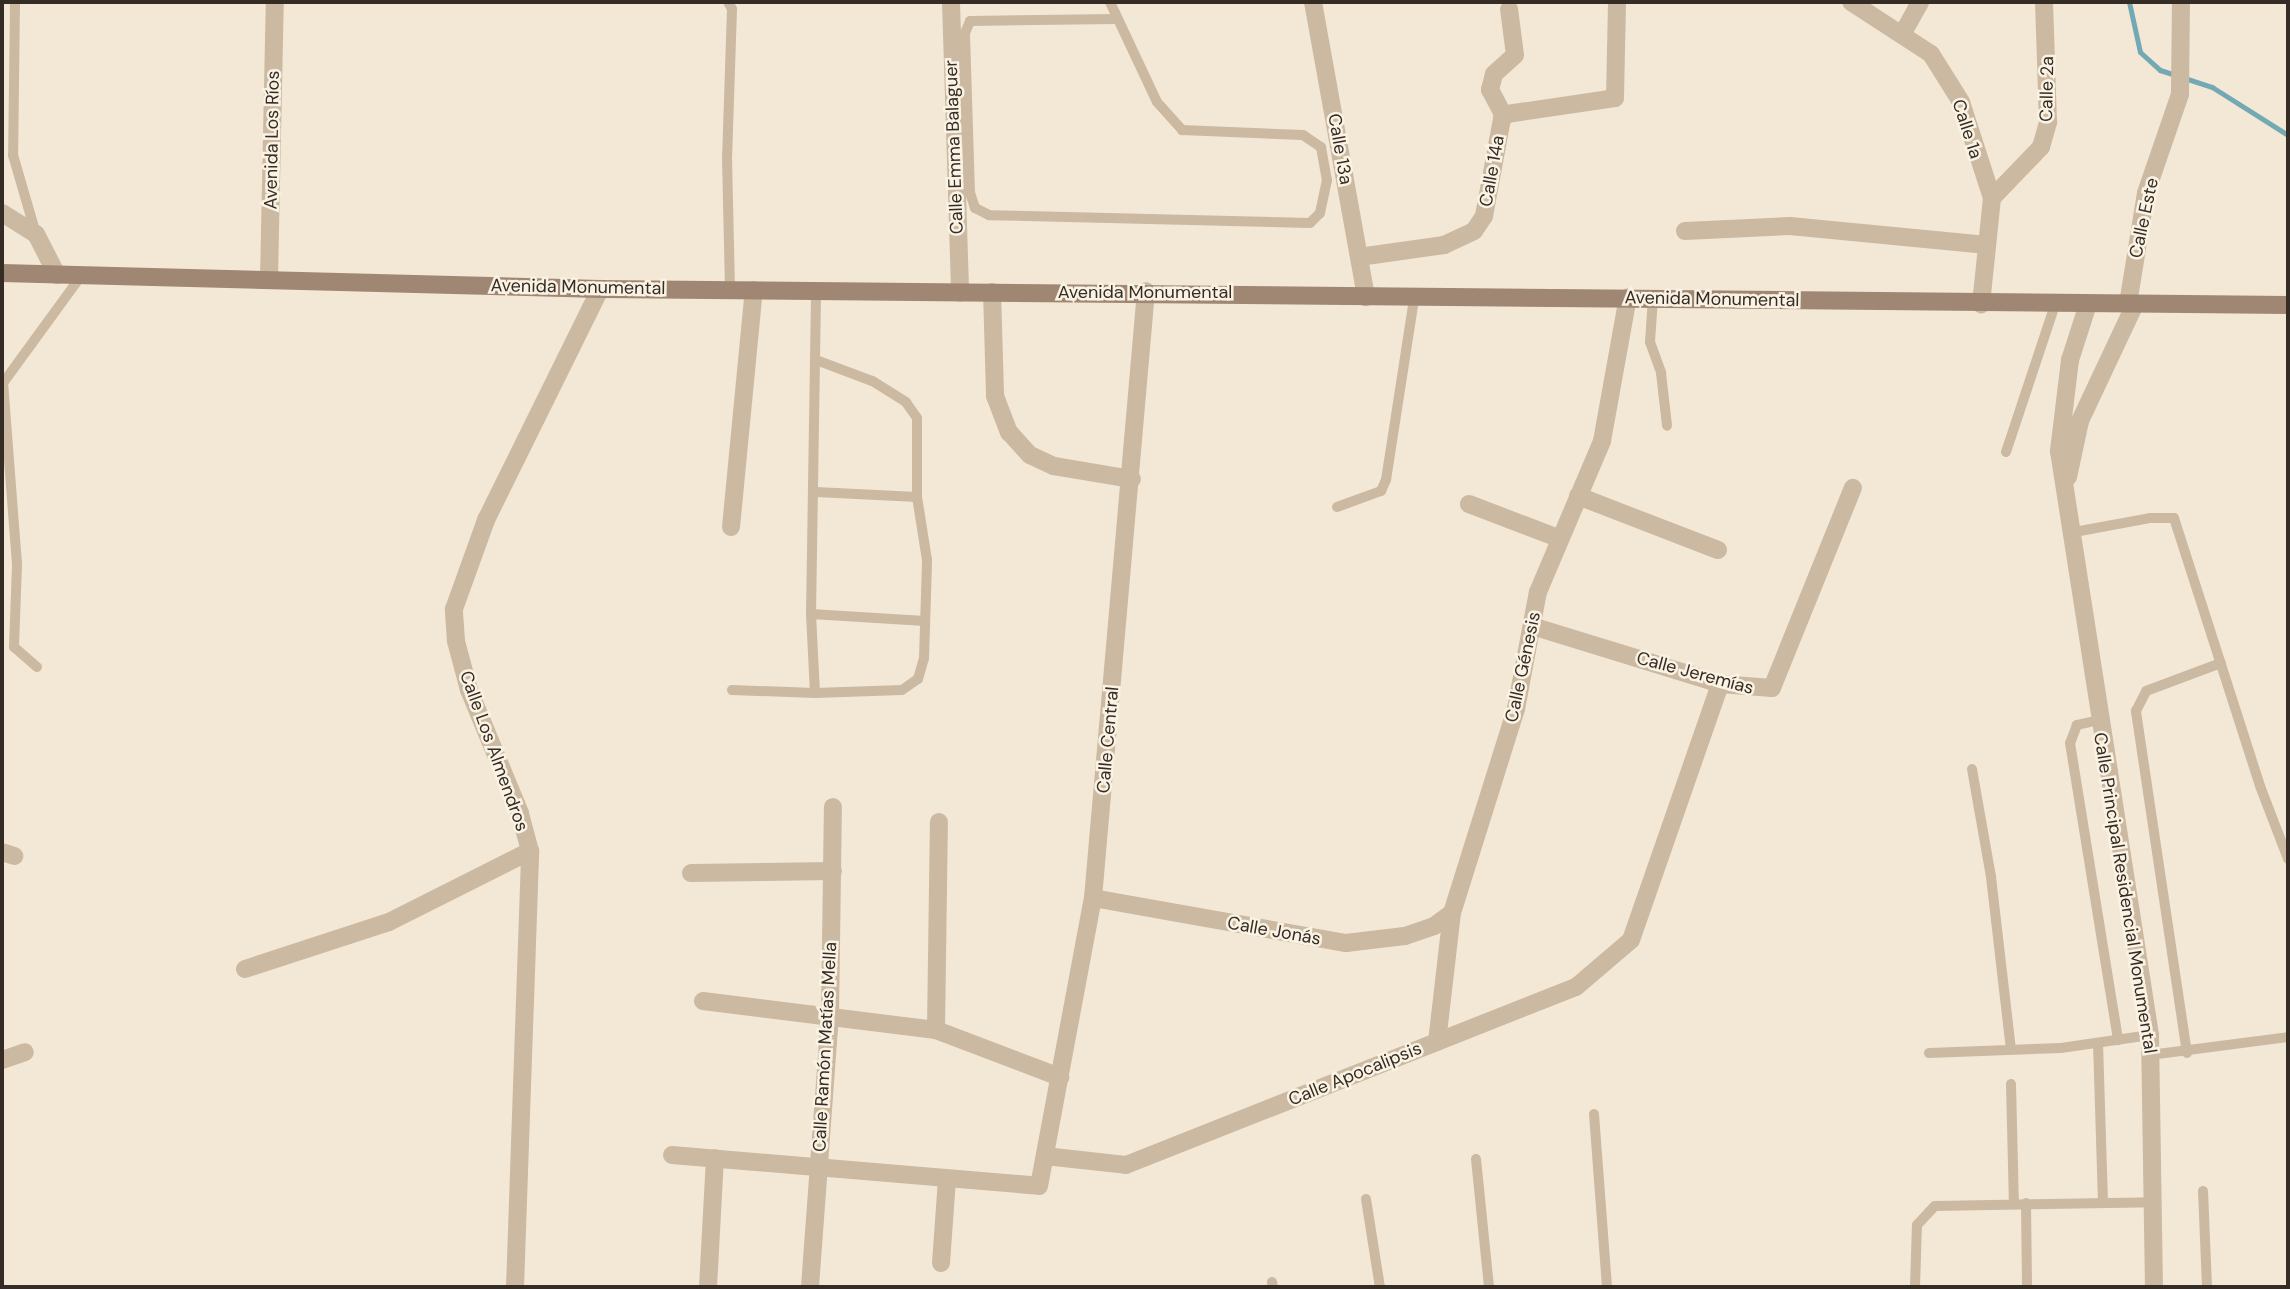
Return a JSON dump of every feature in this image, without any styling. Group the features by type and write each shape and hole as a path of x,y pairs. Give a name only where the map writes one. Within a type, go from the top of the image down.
{"main road":[{"name":"Avenida Monumental","path":"2,274 600,289 960,293 1146,290 1414,299 1653,298 2055,305 2288,305"}],"street":[{"name":"Avenida Los Ríos","path":"269,279 275,2"},
{"name":"Calle Emma Balaguer","path":"951,2 960,293"},
{"name":"Calle 13a","path":"1313,2 1366,297"},
{"name":"Calle 14a","path":"1359,257 1444,245 1474,231 1490,194 1504,116 1615,98 1617,2"},
{"name":"Calle 1a","path":"1851,2 1903,33 1937,61 1961,102 1992,198 1981,304"},
{"path":"1903,33 1920,2"},
{"name":"Calle 2a","path":"1992,198 2041,147 2048,122 2044,2"},
{"name":"Calle Este","path":"2131,304 2146,193 2180,94 2181,8"},
{"path":"1504,116 1490,90 1494,74 1515,55 1509,9"},
{"path":"2,213 36,234 57,275"},
{"path":"1685,230 1790,226 1987,245"},
{"name":"Calle Los Almendros","path":"515,1287 530,851 520,813 469,690 456,641 454,609 486,520 600,289"},
{"path":"731,527 754,290"},
{"name":"Calle Central","path":"947,1180 1039,1186 1093,898 1132,479 1146,290"},
{"path":"992,292 995,396 1009,432 1030,456 1054,466 1132,479"},
{"name":"Calle Génesis","path":"1437,1041 1452,913 1516,709 1538,592 1558,538 1602,441 1628,298"},
{"name":"Calle Principal Residencial Monumental","path":"2088,304 2068,370 2060,416 2065,501 2150,1035 2155,1202 2154,1287"},
{"name":"Calle Principal Residencial Monumental","path":"2065,501 2080,421 2131,304"},
{"path":"2068,370 2096,381"},
{"name":"Calle Jeremías","path":"1532,626 1720,684 1772,688 1853,488"},
{"path":"1578,496 1718,550"},
{"path":"1469,504 1558,538"},
{"name":"Calle Apocalipsis","path":"1045,1156 1126,1165 1576,987 1622,953 1637,923 1720,684"},
{"name":"Calle Ramón Matías Mella","path":"810,1287 830,1015 833,807"},
{"path":"936,1030 939,822"},
{"path":"245,969 388,922 530,851"},
{"path":"691,873 833,871"},
{"name":"Calle Jonás","path":"1093,898 1346,943 1405,936 1452,913"},
{"path":"703,1002 830,1015 848,1022 936,1030 1060,1077"},
{"path":"2,1060 25,1052"},
{"path":"672,1155 947,1180 941,1263"},
{"path":"708,1287 715,1158"}],"lane":[{"path":"15,2 13,155 36,234"},
{"path":"728,2 732,9 726,157 730,290"},
{"path":"1110,2 1157,102 1182,130 1303,135 1321,147 1327,180 1320,213 1310,223 989,215 975,208 970,193 965,33 970,21 1116,19"},
{"path":"37,667 14,647 17,564 4,383 80,276"},
{"path":"815,693 811,614 816,492 816,291"},
{"path":"1653,298 1650,342 1661,373 1667,426"},
{"path":"1337,507 1381,491 1386,480 1414,299"},
{"path":"2006,453 2055,305"},
{"path":"732,690 815,693 902,690 918,678 925,658 927,560 917,497 917,418 912,410 872,381 816,360"},
{"path":"816,492 917,497"},
{"path":"2068,533 2150,517 2175,518 2288,859"},
{"path":"811,614 925,621"},
{"path":"2187,1053 2136,710 2146,691 2221,663"},
{"path":"2099,720 2077,725 2070,743 2118,1040"},
{"path":"1972,769 1991,877 2011,1049"},
{"path":"1929,1053 2098,1043 2150,1035"},
{"path":"2150,1055 2187,1053 2288,1037"},
{"path":"2098,1043 2103,1203"},
{"path":"2011,1084 2027,1287"},
{"path":"1594,1114 1607,1287"},
{"path":"1476,1158 1489,1287"},
{"path":"2203,1191 2207,1287"},
{"path":"1366,1199 1380,1287"},
{"path":"1915,1287 1914,1241 1924,1213 1951,1204 2155,1202"}],"waterway":[{"path":"2129,2 2140,52 2160,70 2212,87 2288,135"}]}
